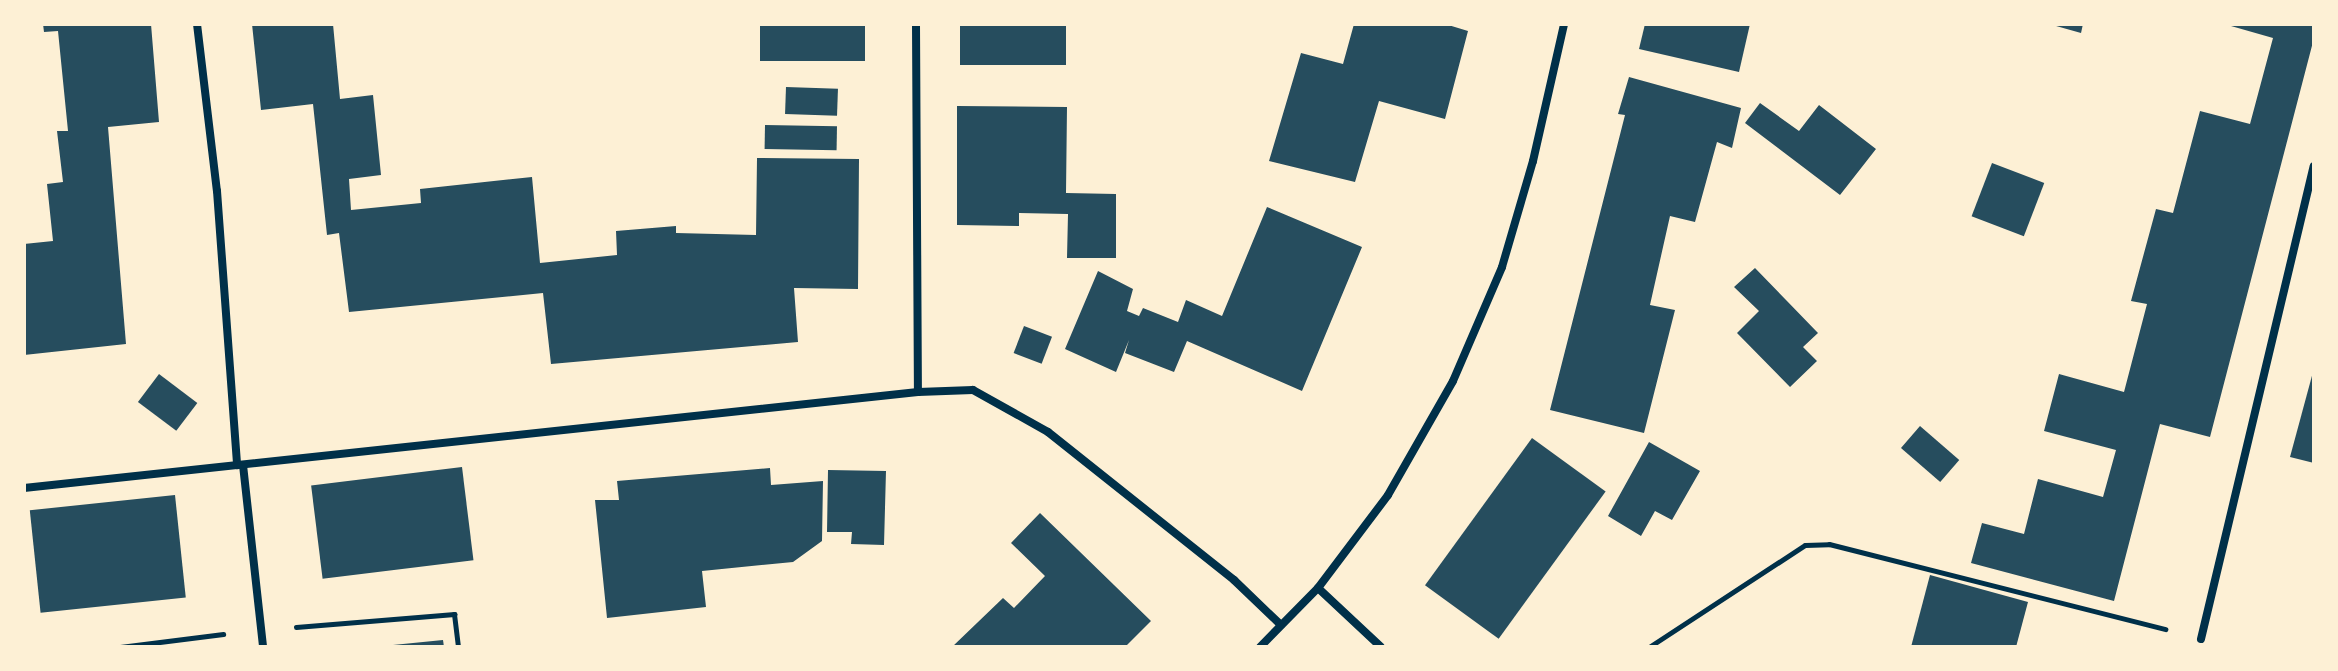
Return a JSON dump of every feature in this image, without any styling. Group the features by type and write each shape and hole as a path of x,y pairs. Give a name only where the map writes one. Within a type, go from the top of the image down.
{"street":[{"path":"197,24 217,191 240,465 263,647"},
{"path":"916,24 918,392"},
{"path":"1260,647 1318,588 1388,495 1459,367 1502,267 1533,161 1564,24"},
{"path":"2201,639 2314,166"},
{"path":"24,488 918,392 973,390 1048,432 1234,580 1281,625"},
{"path":"1318,588 1381,647"}],"path":[{"path":"1649,647 1805,545 1829,544 2201,639"}],"building":[{"path":"43,24 151,24 159,122 108,127 126,344 24,355 24,244 53,241 47,184 63,182 57,131 68,131 58,31 44,32"},
{"path":"252,24 333,24 340,99 373,95 381,175 349,179 351,210 421,203 420,189 532,177 540,263 617,255 616,231 676,226 676,233 756,235 757,158 859,159 858,289 794,288 798,342 551,364 543,293 349,312 339,233 327,235 313,104 261,110"},
{"path":"760,24 865,24 865,61 760,61"},
{"path":"960,24 1066,24 1066,65 960,65"},
{"path":"1354,24 1445,24 1468,31 1445,119 1379,101 1355,182 1269,161 1301,53 1343,64"},
{"path":"1645,24 1750,24 1739,72 1639,49"},
{"path":"2049,24 2083,24 2081,33"},
{"path":"2224,24 2314,24 2314,38 2210,437 2160,424 2114,601 1971,563 1982,523 2024,534 2038,479 2103,497 2116,450 2044,431 2059,374 2124,392 2147,304 2131,301 2156,209 2173,213 2200,111 2250,124 2273,38"},
{"path":"1629,77 1741,108 1732,148 1717,142 1695,222 1670,216 1650,305 1675,310 1644,433 1550,410 1625,115 1618,114"},
{"path":"786,87 838,89 837,116 785,114"},
{"path":"1760,103 1799,131 1819,105 1876,149 1840,195 1745,123"},
{"path":"957,106 1067,107 1066,193 1116,194 1116,258 1067,258 1068,214 1019,213 1019,226 957,225"},
{"path":"765,125 837,126 837,150 765,149"},
{"path":"1992,163 2044,183 2024,236 1972,216"},
{"path":"1267,207 1362,247 1302,391 1187,341 1174,372 1125,353 1129,340 1116,372 1065,349 1098,271 1133,289 1127,311 1139,316 1143,308 1178,322 1186,300 1222,316"},
{"path":"1755,268 1818,333 1803,347 1817,361 1790,387 1737,333 1759,311 1734,287"},
{"path":"1024,326 1052,337 1042,364 1014,353"},
{"path":"2314,372 2314,463 2290,457"},
{"path":"159,374 197,403 176,431 138,402"},
{"path":"1920,426 1959,460 1940,482 1901,448"},
{"path":"1532,438 1606,491 1499,639 1425,585"},
{"path":"1649,442 1700,471 1672,520 1655,511 1641,536 1608,516"},
{"path":"462,467 473,560 323,579 311,486"},
{"path":"770,468 771,485 823,481 822,541 793,562 702,571 706,607 607,618 595,500 619,500 617,481"},
{"path":"828,470 886,471 884,545 851,544 852,532 827,532"},
{"path":"175,495 186,597 41,613 30,510"},
{"path":"1040,513 1151,621 1125,647 952,647 1003,598 1014,608 1045,576 1011,543"},
{"path":"1930,575 2028,602 2016,647 1911,647"},
{"path":"443,640 444,647 393,647 393,645"}]}
